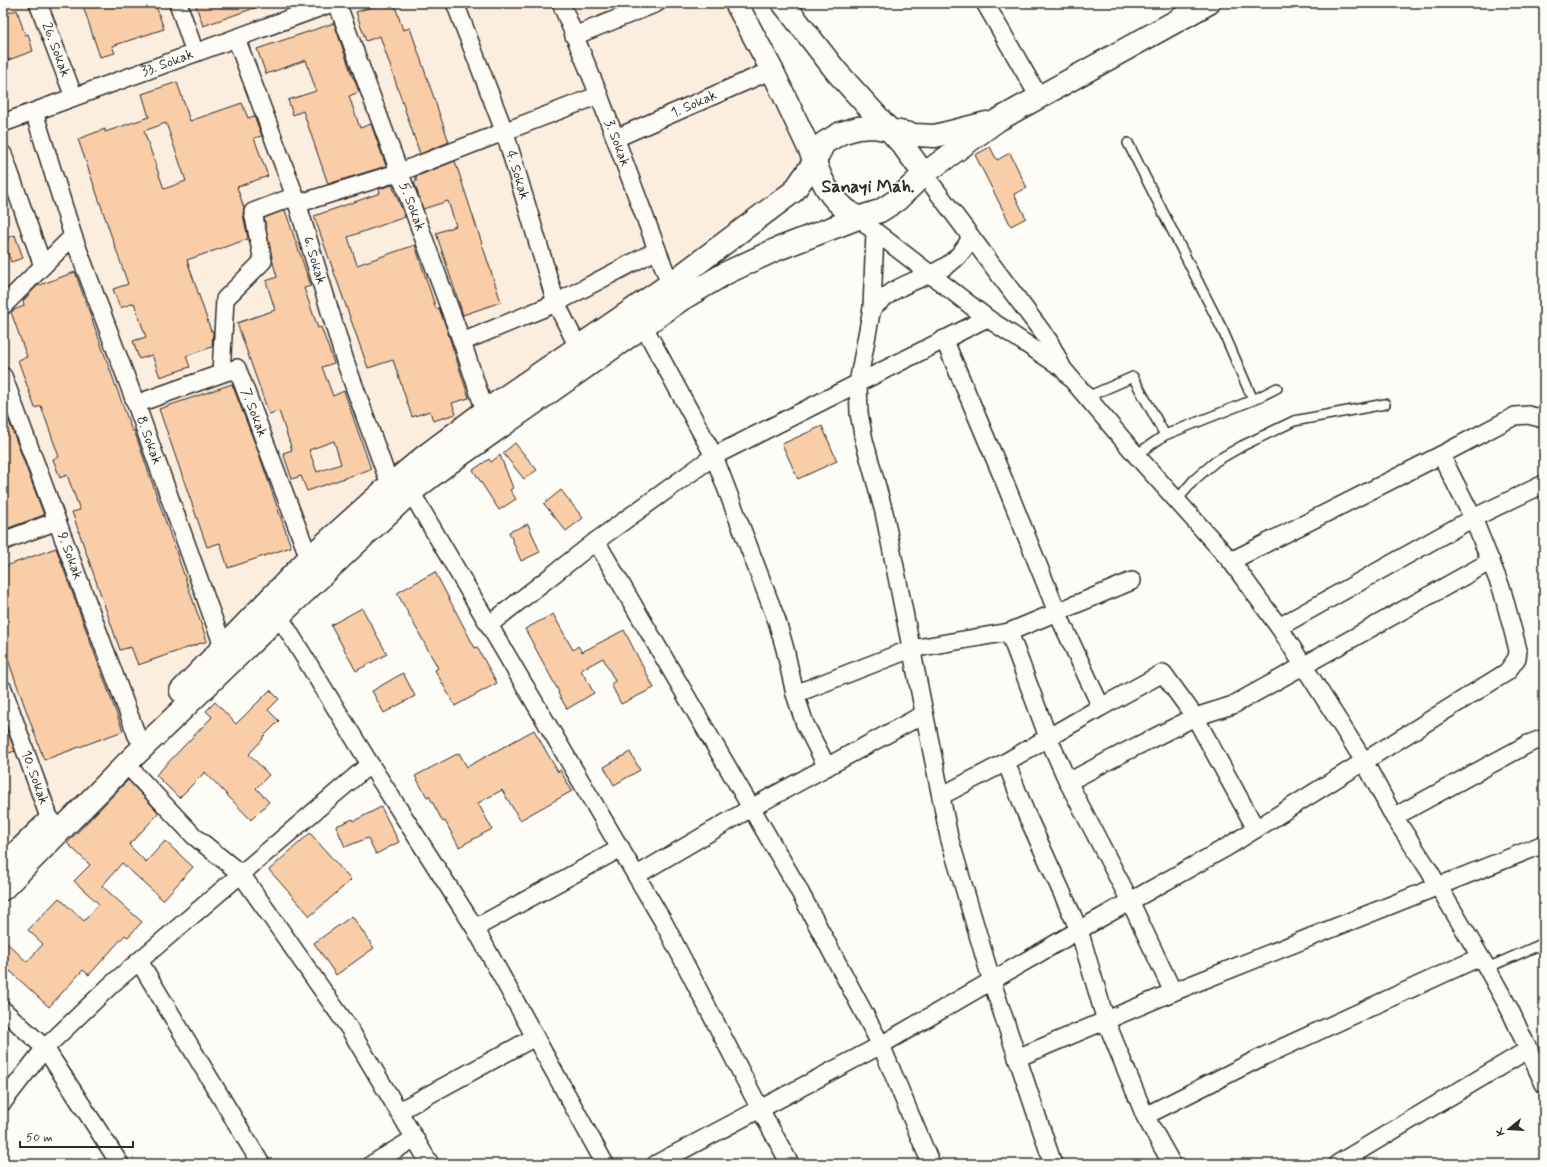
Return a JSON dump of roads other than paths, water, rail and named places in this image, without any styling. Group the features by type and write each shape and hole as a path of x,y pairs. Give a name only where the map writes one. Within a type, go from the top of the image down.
{"street":[{"name":"26. Sokak","path":"38,3 74,97"},
{"path":"178,3 195,53"},
{"name":"33. Sokak","path":"3,123 332,3"},
{"name":"5. Sokak","path":"337,3 462,342 485,412"},
{"name":"4. Sokak","path":"455,3 504,133 556,303 578,347"},
{"name":"3. Sokak","path":"561,3 616,138 670,284"},
{"path":"574,36 657,3"},
{"path":"736,3 772,70 815,161 820,177 831,196 845,210 858,218 987,318 1063,369"},
{"path":"783,3 836,71 902,144 1049,341 1063,369 1136,455 1231,561 1279,628 1364,761 1394,817 1484,962 1510,1010 1544,1084"},
{"path":"985,3 1040,97"},
{"path":"3,888 126,764 279,616 411,492 442,468 682,299 726,273 775,250 886,208 897,200 924,174 998,120 1209,3"},
{"name":"6. Sokak","path":"236,38 296,200 344,361 390,485"},
{"name":"1. Sokak","path":"616,138 772,70"},
{"path":"221,373 225,300 263,261 253,212 400,172 599,95"},
{"name":"8. Sokak","path":"34,112 73,236 136,404 223,646"},
{"path":"3,866 137,736 309,558 390,485 425,456 485,412 670,284 794,191 815,161 824,143 842,133 858,128 874,127 915,135 935,136 998,120"},
{"path":"3,154 43,266"},
{"path":"875,232 872,308 858,383 859,413 864,440 884,512 949,837 992,982 1053,1164"},
{"path":"3,306 73,236"},
{"path":"872,308 883,298 896,290 939,271 953,262 967,246 971,237"},
{"path":"462,342 556,303 657,250"},
{"path":"490,624 596,542 714,456 987,318"},
{"path":"643,325 714,456 776,621 785,649 794,694 805,724 827,766"},
{"path":"944,339 1058,612 1101,707"},
{"name":"7. Sokak","path":"136,404 237,368 309,558"},
{"name":"9. Sokak","path":"3,376 137,736"},
{"path":"1231,561 1516,416 1528,414 1544,419"},
{"path":"656,1164 880,1045 1227,847 1507,672 1517,658 1518,650 1502,590 1473,518 1441,455"},
{"path":"1279,628 1473,518 1544,484"},
{"path":"411,492 490,624 664,923 790,1164"},
{"path":"3,541 57,521"},
{"path":"596,542 795,883 880,1045 931,1164"},
{"path":"1068,782 1195,717 1233,704 1491,561"},
{"path":"794,694 911,649 1009,632 1132,581"},
{"path":"279,616 370,764 475,928 605,1164"},
{"path":"1009,632 1048,737 1068,782 1130,901 1173,992"},
{"path":"941,796 1006,762 1163,673 1195,717 1256,829"},
{"name":"10. Sokak","path":"3,689 50,820"},
{"path":"637,876 751,808 924,714"},
{"path":"1394,817 1528,744 1544,738"},
{"path":"1006,762 1025,811 1080,930 1106,1021 1145,1116 1172,1164"},
{"path":"126,764 194,836 241,874 349,1028 430,1164"},
{"path":"3,1102 45,1048 112,984 370,764"},
{"path":"1017,1058 1173,992 1544,844"},
{"path":"475,928 621,848"},
{"path":"139,961 261,1164"},
{"path":"1145,1116 1264,1056 1484,962"},
{"path":"3,1010 45,1048 120,1164"},
{"path":"399,1111 535,1037"},
{"path":"1337,1164 1529,1049"},
{"path":"372,1164 415,1138"}],"lane":[{"path":"1128,143 1224,331 1253,400"},
{"path":"1087,397 1133,377 1165,435"},
{"path":"1136,455 1165,435 1253,400 1277,388"},
{"path":"1177,500 1194,480 1216,461 1242,446 1294,421 1385,404"},
{"path":"1484,962 1544,943"}],"district":[{"name":"Sanayi Mah.","path":"868,187"}]}
